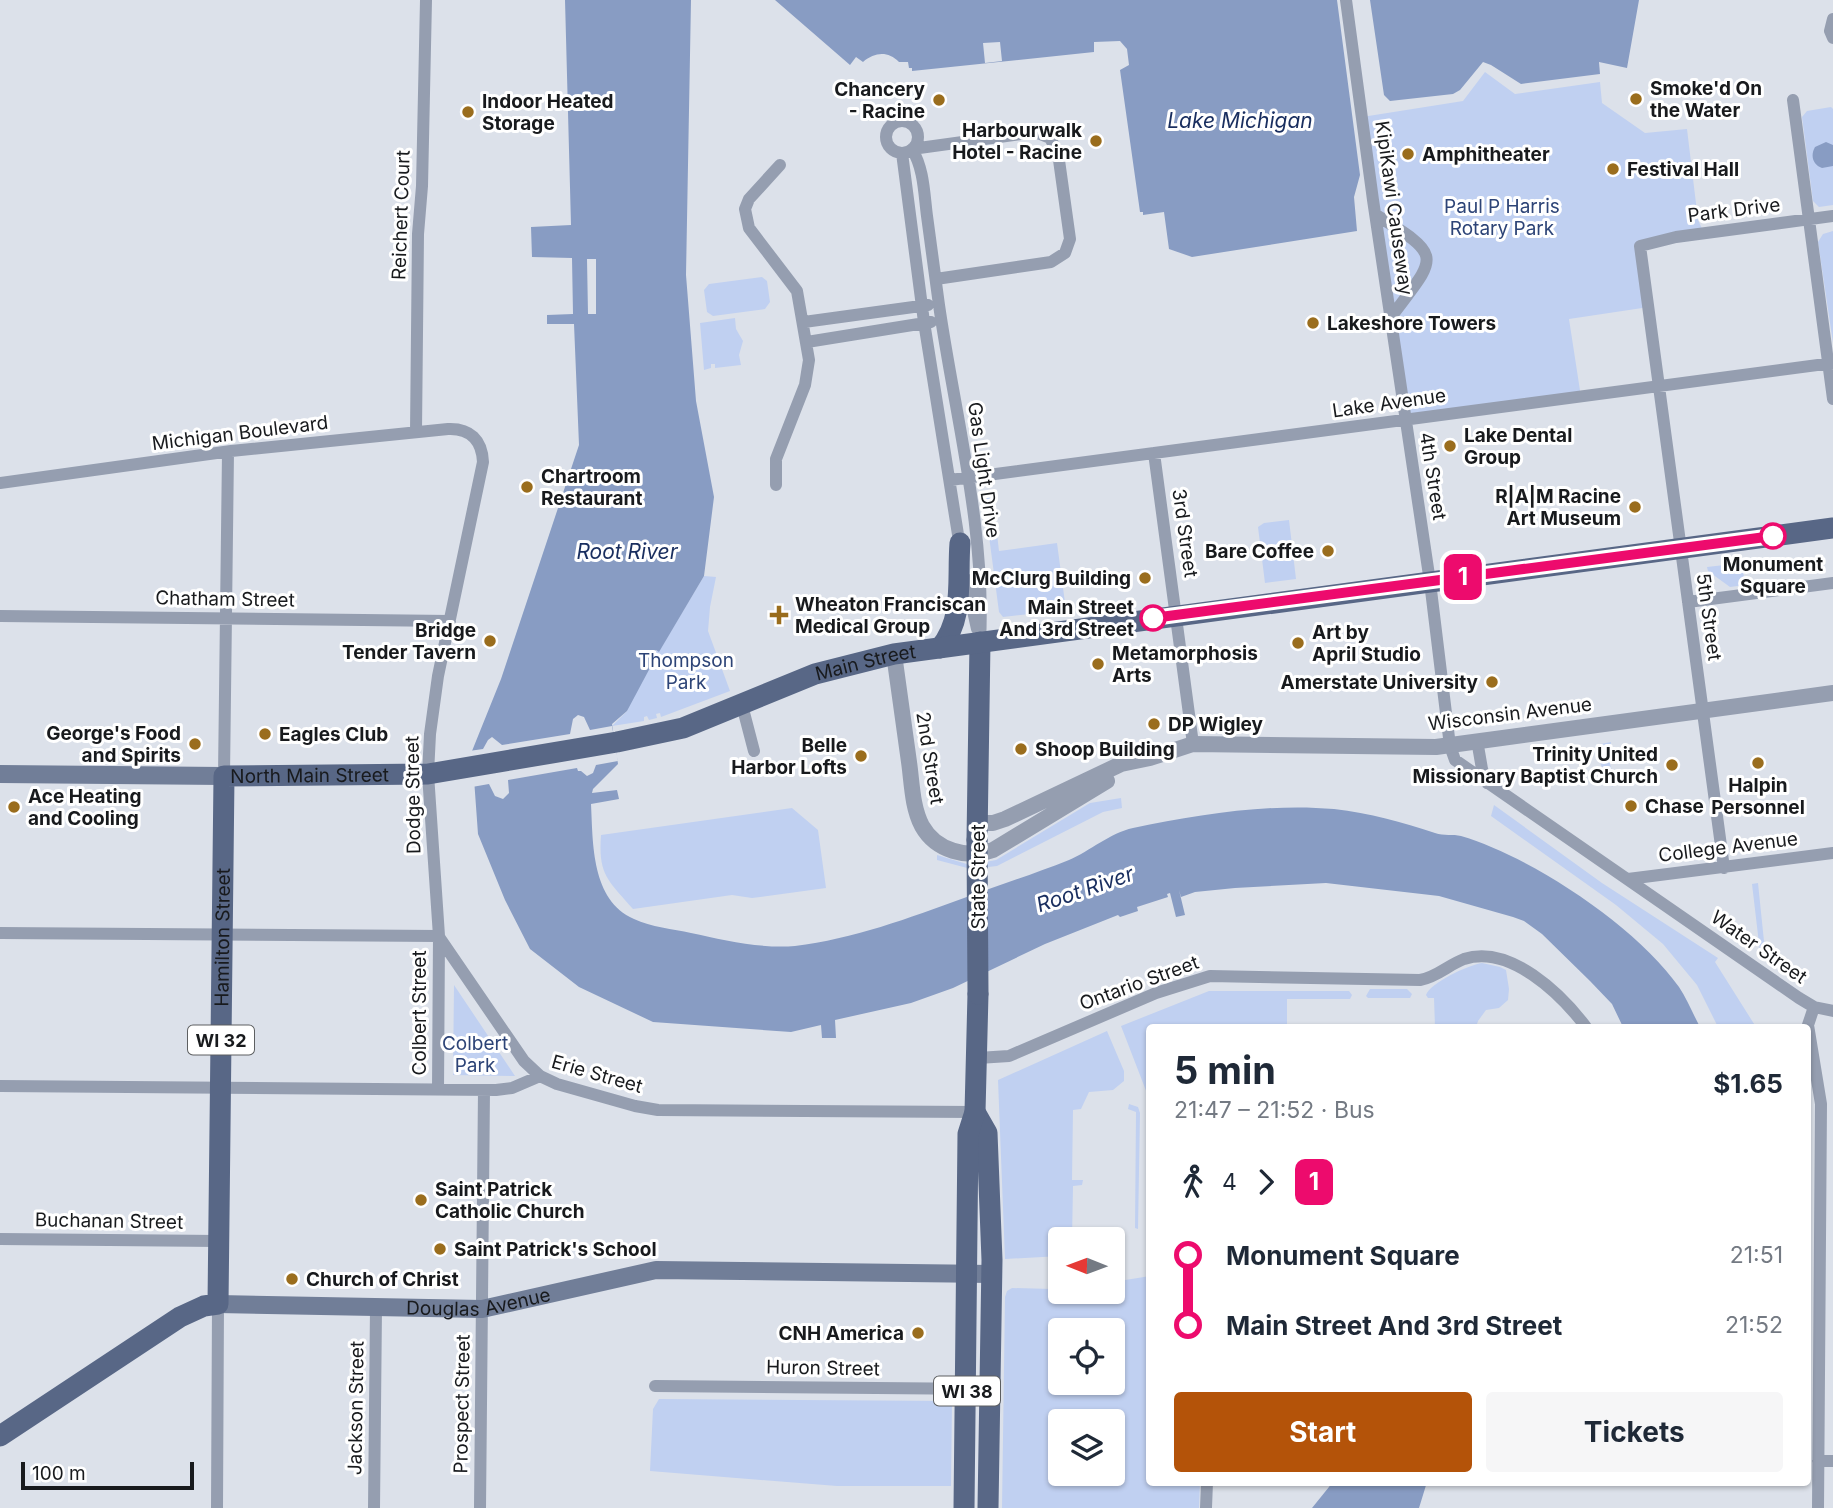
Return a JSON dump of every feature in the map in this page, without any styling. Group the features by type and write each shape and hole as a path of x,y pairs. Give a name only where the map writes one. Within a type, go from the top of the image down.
{"main road":[{"name":"Main Street","path":"617,743 683,728 815,674 894,654 1833,528"},
{"path":"940,648 950,635 956,619 960,543"},
{"name":"State Street","path":"964,1508 968,1134 975,1112 978,1058 980,642"},
{"name":"North Main Street","path":"0,774 428,774 617,743"},
{"name":"Hamilton Street","path":"218,1304 224,776"},
{"name":"State Street","path":"975,1112 988,1133 992,1274 988,1508"},
{"name":"Douglas Avenue","path":"0,1436 180,1317 218,1304 482,1309 656,1270 992,1274"}],"street":[{"name":"Reichert Court","path":"415,432 426,0"},
{"name":"KipiKawi Causeway","path":"1346,0 1406,421"},
{"path":"1833,19 1830,31 1833,38"},
{"path":"1793,100 1833,399"},
{"path":"907,151 1035,132 1050,138 1058,153 1070,239 1065,253 1051,262 936,279"},
{"name":"Gas Light Drive","path":"907,151 919,164 967,478 981,592 980,642"},
{"name":"Gas Light Drive","path":"907,151 924,323 960,543 980,642"},
{"path":"776,485 778,450 808,372 807,342 797,291 749,228 746,209 749,199 780,166"},
{"path":"1376,215 1416,239 1424,247 1427,259 1420,277 1391,317"},
{"name":"Park Drive","path":"1640,246 1676,237 1833,216"},
{"name":"5th Street","path":"1640,246 1724,868"},
{"path":"804,322 939,303"},
{"path":"807,342 941,320"},
{"name":"Lake Avenue","path":"950,480 1830,363"},
{"name":"4th Street","path":"1406,421 1430,582 1450,746"},
{"name":"Michigan Boulevard","path":"0,483 228,452 457,428 473,435 479,443"},
{"name":"Dodge Street","path":"439,936 428,774 433,704 483,462 479,443"},
{"name":"Hamilton Street","path":"224,776 228,452"},
{"name":"3rd Street","path":"1154,453 1193,744"},
{"path":"1688,602 1833,583"},
{"name":"Chatham Street","path":"0,616 450,621"},
{"name":"2nd Street","path":"894,654 915,810 929,836 954,852"},
{"name":"Wisconsin Avenue","path":"977,831 1121,764 1193,744 1450,746 1477,740 1833,693"},
{"path":"742,705 754,751"},
{"path":"1477,740 1487,783"},
{"name":"Water Street","path":"1450,746 1455,760 1487,783 1814,1007 1808,1024"},
{"name":"Wisconsin Avenue","path":"954,852 979,854 993,850 1106,781 1150,758"},
{"name":"College Avenue","path":"1628,879 1833,853"},
{"path":"0,933 439,936 524,1061 540,1076"},
{"name":"Colbert Street","path":"438,1090 439,936"},
{"name":"Ontario Street","path":"978,1058 1009,1056 1156,993 1210,976 1420,980 1438,975 1463,960 1483,957 1516,965 1538,979 1583,1024"},
{"path":"1814,1007 1833,1011"},
{"name":"Water Street","path":"1811,1043 1827,1142 1826,1302 1818,1508"},
{"name":"Erie Street","path":"0,1086 484,1090 512,1088 540,1076 578,1091 658,1110 975,1112"},
{"name":"Prospect Street","path":"480,1508 484,1090"},
{"name":"Buchanan Street","path":"0,1239 218,1241"},
{"name":"Hamilton Street","path":"217,1508 218,1304"},
{"name":"Jackson Street","path":"374,1508 376,1308"},
{"name":"Huron Street","path":"655,1386 990,1389"},
{"path":"1818,1461 1833,1461"},
{"path":"1206,1508 1207,1486"}],"green space":[{"name":"Paul P Harris Rotary Park","path":"1485,72 1515,94 1600,82 1602,103 1645,133 1687,129 1698,220 1704,233 1641,246 1649,307 1569,319 1581,397 1406,421 1362,117 1463,101"},
{"path":"1831,107 1833,205 1819,207 1813,201 1802,117 1807,111"},
{"path":"1833,231 1833,343 1818,242 1823,234"},
{"path":"762,277 767,281 770,302 765,309 713,316 707,312 704,290 709,284"},
{"path":"735,318 736,329 743,341 739,355 741,365 715,368 715,364 711,364 711,368 704,370 700,323"},
{"path":"992,491 999,551 1057,543 1066,610 1003,617 999,612 984,498 986,492"},
{"path":"1289,520 1296,579 1265,583 1258,527 1264,523"},
{"path":"1742,563 1745,585 1730,587 1708,571 1707,567"},
{"name":"Thompson Park","path":"704,576 716,577 708,631 730,691 661,717 660,713 656,714 657,718 649,720 647,716 644,721 612,726 627,711 650,658 659,651"},
{"path":"1611,742 1611,767 1620,780 1612,787 1595,745"},
{"path":"1121,798 1122,808 1103,812 997,866 971,869 937,860 937,855 970,865 996,860 1090,803"},
{"path":"1494,805 1602,883 1718,958 1715,962 1754,1024 1716,1024 1697,985 1663,944 1616,905 1491,816"},
{"path":"792,808 818,830 826,888 752,898 732,895 633,909 611,883 603,868 601,835"},
{"path":"1758,883 1765,951 1760,952 1752,884"},
{"path":"1482,963 1506,970 1508,1000 1499,1008 1486,1010 1477,1024 1435,1024 1434,998 1428,998 1426,995 1434,985 1468,967"},
{"name":"Colbert Park","path":"454,985 515,1076 453,1075"},
{"path":"1370,989 1407,989 1412,994 1410,998 1368,998 1366,996"},
{"path":"1209,991 1349,991 1352,995 1350,999 1287,999 1287,1024 1146,1024 1146,1091 1121,1026"},
{"path":"1107,1031 1124,1071 1124,1081 1113,1090 1089,1092 1081,1109 1073,1110 1072,1180 1083,1180 1082,1185 1073,1186 1072,1227 1048,1227 1048,1257 1005,1259 998,1080"},
{"path":"1129,1104 1138,1107 1140,1113 1138,1229 1135,1228 1136,1112 1128,1109"},
{"path":"1146,1277 1146,1486 1200,1486 1199,1508 1002,1508 1005,1297 1007,1291 1012,1288 1048,1289 1048,1304 1125,1304 1125,1280"},
{"path":"659,1399 952,1401 951,1486 837,1486 650,1471 653,1409"}],"water":[{"name":"Root River","path":"565,0 691,0 686,275 696,401 714,497 704,576 659,652 656,650 650,658 651,666 627,711 612,724 618,764 592,793 617,790 619,799 591,804 597,869 609,898 620,910 641,922 743,943 795,946 817,943 881,927 1069,860 1116,834 1133,828 1258,809 1334,809 1386,818 1438,834 1461,836 1489,846 1550,877 1610,918 1637,941 1679,987 1698,1024 1622,1024 1612,1004 1542,934 1524,921 1439,896 1326,883 1235,888 1195,892 1181,897 1179,890 1185,915 1176,917 1170,893 1167,894 1168,897 1137,907 1138,911 1120,917 1118,915 1045,944 953,988 911,1003 835,1020 836,1038 822,1038 821,1025 791,1032 653,1022 579,987 530,949 505,900 478,834 472,751 501,679 579,445 574,324 547,324 547,315 573,314 572,258 532,257 531,227 571,225"},
{"name":"Lake Michigan","path":"775,0 1337,0 1360,175 1354,197 1357,231 1192,257 1169,249 1164,212 1143,215 1143,212 1140,212 1120,70 1129,65 1127,49 1120,41 1094,42 1094,52 912,71 908,62 899,62 886,55 872,56 863,62 856,57 850,65"},
{"path":"1370,0 1639,0 1627,68 1599,62 1600,74 1521,84 1483,62 1460,90 1453,94 1390,101 1384,95"},
{"path":"1826,142 1833,145 1833,166 1822,168 1815,162 1813,154 1815,147"},
{"path":"1330,1486 1426,1486 1419,1508 1312,1508"}],"pier":[{"path":"1000,42 1002,61 985,63 983,43"},
{"path":"587,259 596,259 596,314 588,314"},
{"path":"578,715 584,717 590,730 612,726 618,761 596,765 593,773 587,776 577,768 508,780 509,793 503,799 495,796 489,784 472,787 469,751 483,749 492,737 502,745 570,734 573,719"}],"bus line":[{"name":"1","path":"1153,618 1773,536"}],"place":[{"name":"Smoke'd On the Water","path":"1636,99"},
{"name":"Chancery - Racine","path":"939,100"},
{"name":"Indoor Heated Storage","path":"468,112"},
{"name":"Harbourwalk Hotel - Racine","path":"1096,141"},
{"name":"Amphitheater","path":"1408,154"},
{"name":"Festival Hall","path":"1613,169"},
{"name":"Lakeshore Towers","path":"1313,323"},
{"name":"Lake Dental Group","path":"1450,446"},
{"name":"Chartroom Restaurant","path":"527,487"},
{"name":"R|A|M Racine Art Museum","path":"1635,507"},
{"name":"Monument Square","path":"1773,536"},
{"name":"Bare Coffee","path":"1328,551"},
{"name":"McClurg Building","path":"1145,578"},
{"name":"Wheaton Franciscan Medical Group","path":"779,615"},
{"name":"Main Street And 3rd Street","path":"1153,618"},
{"name":"Bridge Tender Tavern","path":"490,641"},
{"name":"Art by April Studio","path":"1298,643"},
{"name":"Metamorphosis Arts","path":"1098,664"},
{"name":"Amerstate University","path":"1492,682"},
{"name":"DP Wigley","path":"1154,724"},
{"name":"Eagles Club","path":"265,734"},
{"name":"George's Food and Spirits","path":"195,744"},
{"name":"Shoop Building","path":"1021,749"},
{"name":"Belle Harbor Lofts","path":"861,756"},
{"name":"Halpin Personnel","path":"1758,763"},
{"name":"Trinity United Missionary Baptist Church","path":"1672,765"},
{"name":"Chase","path":"1631,806"},
{"name":"Ace Heating and Cooling","path":"14,807"},
{"name":"Saint Patrick Catholic Church","path":"421,1200"},
{"name":"Saint Patrick's School","path":"440,1249"},
{"name":"Church of Christ","path":"292,1279"},
{"name":"CNH America","path":"918,1333"}]}
